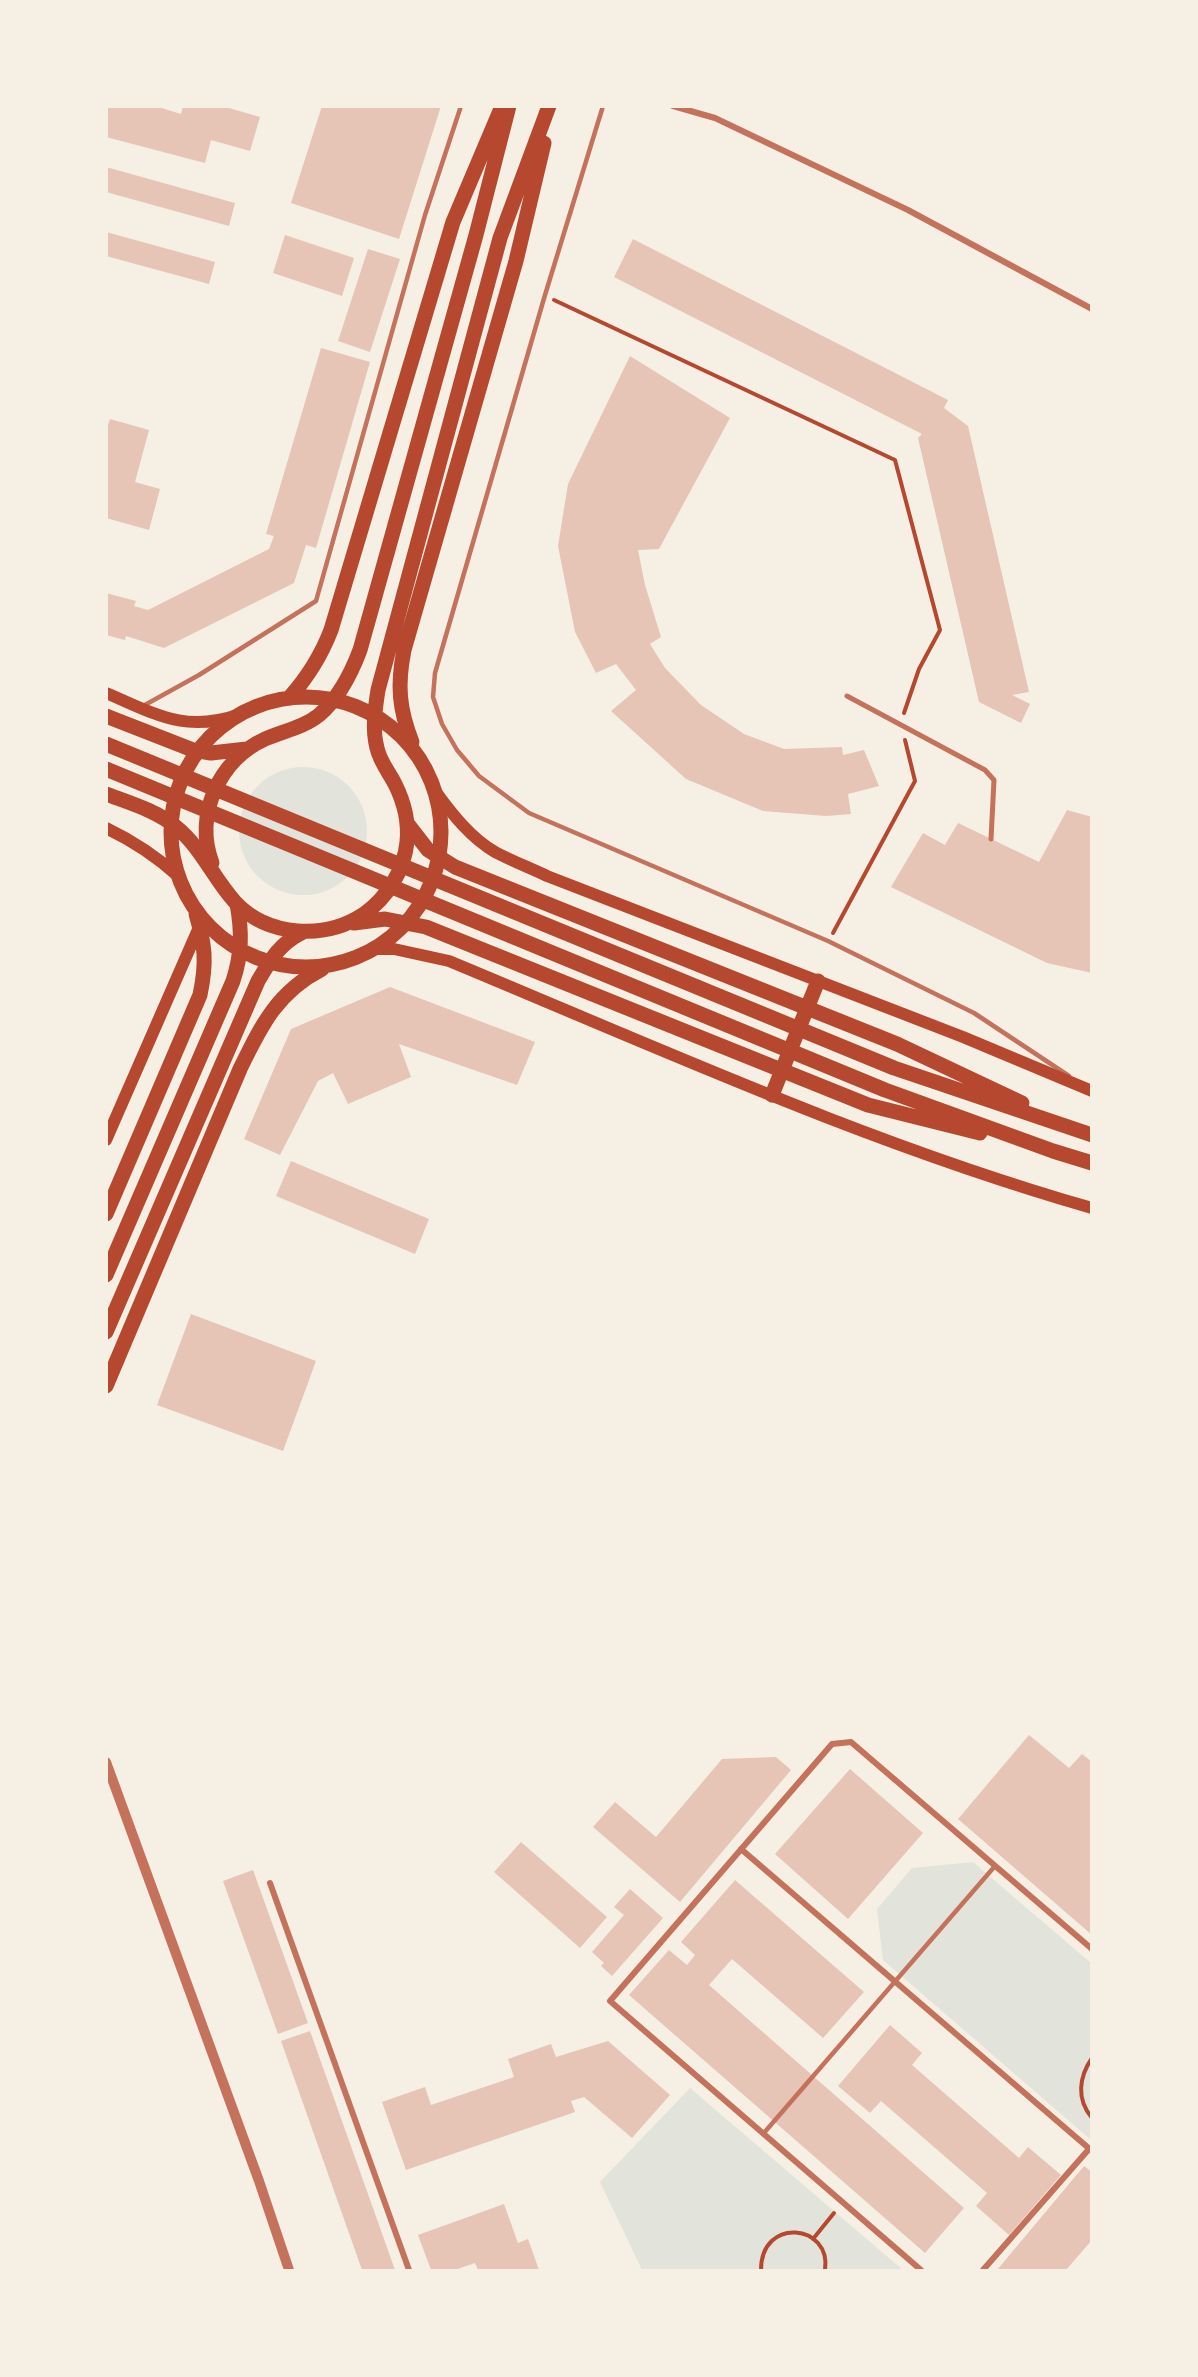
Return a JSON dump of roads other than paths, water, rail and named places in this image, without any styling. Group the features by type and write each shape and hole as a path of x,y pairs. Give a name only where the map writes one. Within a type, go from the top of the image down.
{"main road":[{"path":"289,698 323,652 453,222 502,106"},
{"path":"216,875 209,856 206,836 209,805 221,777 249,748 265,739 306,724 318,716 330,705 353,668 360,650 476,235 509,106"},
{"path":"338,927 371,908 390,887 403,861 407,842 407,823 403,802 395,783 383,766 376,747 374,712 389,646 501,238 551,106"},
{"path":"198,918 242,952 270,963 302,968 326,967 344,963 376,949 408,924 432,885 439,862 442,838 441,816 436,792 415,751 404,722 398,678 404,650 516,261 551,106"},
{"path":"106,693 160,716 196,723 216,722 238,715"},
{"path":"106,1214 200,995 206,960 205,943 198,918 178,876 172,849 171,820 177,789 189,764 203,744 221,726 256,706 289,698 330,699 354,705 390,726 415,751"},
{"path":"106,716 193,750 228,752 249,748"},
{"path":"106,744 894,1068 1088,1134"},
{"path":"106,769 885,1090 1092,1163"},
{"path":"436,792 463,825 495,852 547,876 963,1037 1092,1091"},
{"path":"106,794 158,815 176,826 202,854 237,904 268,924 303,932 385,919 426,927 868,1105 1053,1151"},
{"path":"407,823 428,850 456,867 897,1044 1088,1134"},
{"path":"106,828 144,849 178,876"},
{"path":"106,1275 233,981 239,962 241,938 237,904"},
{"path":"106,1140 198,918"},
{"path":"106,1332 258,981 278,950 287,941 303,932"},
{"path":"376,949 394,949 449,961 855,1128 958,1166 1092,1208"},
{"path":"106,1386 240,1069 263,1022 291,989 306,977 326,967"},
{"path":"772,1095 818,981"}],"street":[{"path":"673,106 715,118 908,210 1092,309"},
{"path":"848,696 985,770 994,780 991,839"},
{"path":"921,2271 609,2001 832,1744 851,1742 1092,1949"},
{"path":"106,1762 251,2159 288,2271"},
{"path":"741,1849 1090,2150 983,2271"},
{"path":"270,1883 409,2271"}],"lane":[{"path":"141,708 199,675 315,601 425,215 461,106"},
{"path":"603,106 545,295 435,673 433,697 442,724 457,750 479,776 529,813 828,941 974,1013 1092,1091"},
{"path":"763,2134 995,1866"}]}
